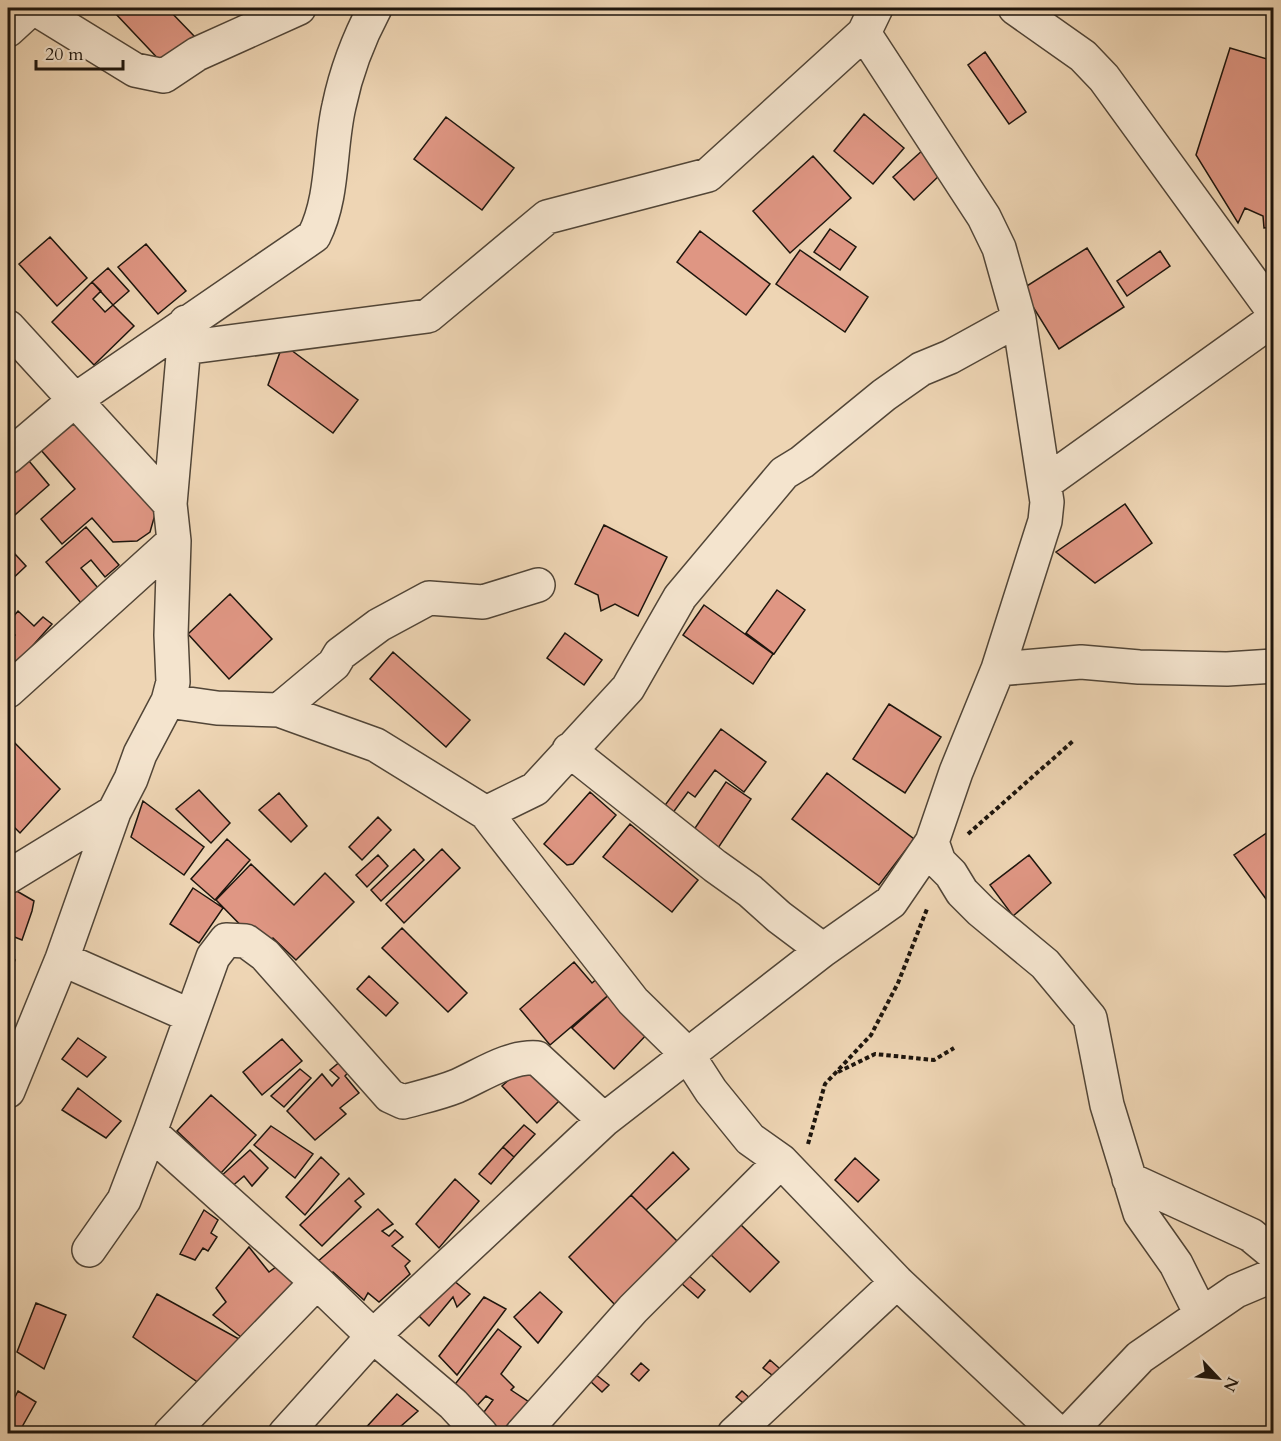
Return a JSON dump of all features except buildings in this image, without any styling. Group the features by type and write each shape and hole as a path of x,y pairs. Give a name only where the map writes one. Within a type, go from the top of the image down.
{"street":[{"path":"8,30 33,8 135,70 164,76 197,54 299,8"},
{"path":"8,457 75,400 185,335 314,236 324,214 339,106 352,60 365,26 375,8"},
{"path":"1015,8 1083,56 1104,78 1274,312"},
{"path":"185,335 428,316 547,217 708,175 870,20 984,217 999,248 1019,319 1047,502 1045,521 998,669 956,772 935,852 891,902 822,950 604,1120 373,1336 285,1434"},
{"path":"486,813 535,789 628,688 680,597 784,473 921,369 950,357 1019,319"},
{"path":"1045,483 1274,319"},
{"path":"8,327 170,504"},
{"path":"8,1091 62,959 114,812 131,779 140,754 168,701 173,682 171,635 174,541 170,504 185,335"},
{"path":"8,691 174,541"},
{"path":"279,710 334,664 340,654 379,625 429,598 483,602 538,585"},
{"path":"998,669 1081,662 1139,667 1227,669 1274,666"},
{"path":"168,701 217,708 279,710 376,745 486,813 633,1001 687,1054 711,1091 750,1139 781,1161 897,1281 1059,1434"},
{"path":"569,750 822,950"},
{"path":"8,877 114,812"},
{"path":"935,852 962,892 981,911 1045,964 1089,1018 1107,1105 1140,1214 1176,1264 1201,1314"},
{"path":"89,1250 124,1200 213,957 226,940 246,941 265,955 390,1096 403,1102 455,1087 514,1060 525,1057 537,1058 604,1120"},
{"path":"62,959 191,1016"},
{"path":"150,1132 317,1282 373,1336 453,1404 481,1434"},
{"path":"522,1434 633,1310 781,1161"},
{"path":"1129,1179 1251,1234 1274,1254"},
{"path":"1067,1434 1140,1357 1236,1291 1274,1275"},
{"path":"734,1434 897,1281"},
{"path":"170,1434 317,1282"}],"path":[{"path":"781,1161 807,1146 825,1084 871,1035 898,983 926,910 935,852 976,826 1073,741"},
{"path":"835,1073 874,1054 934,1060 954,1048"}]}
